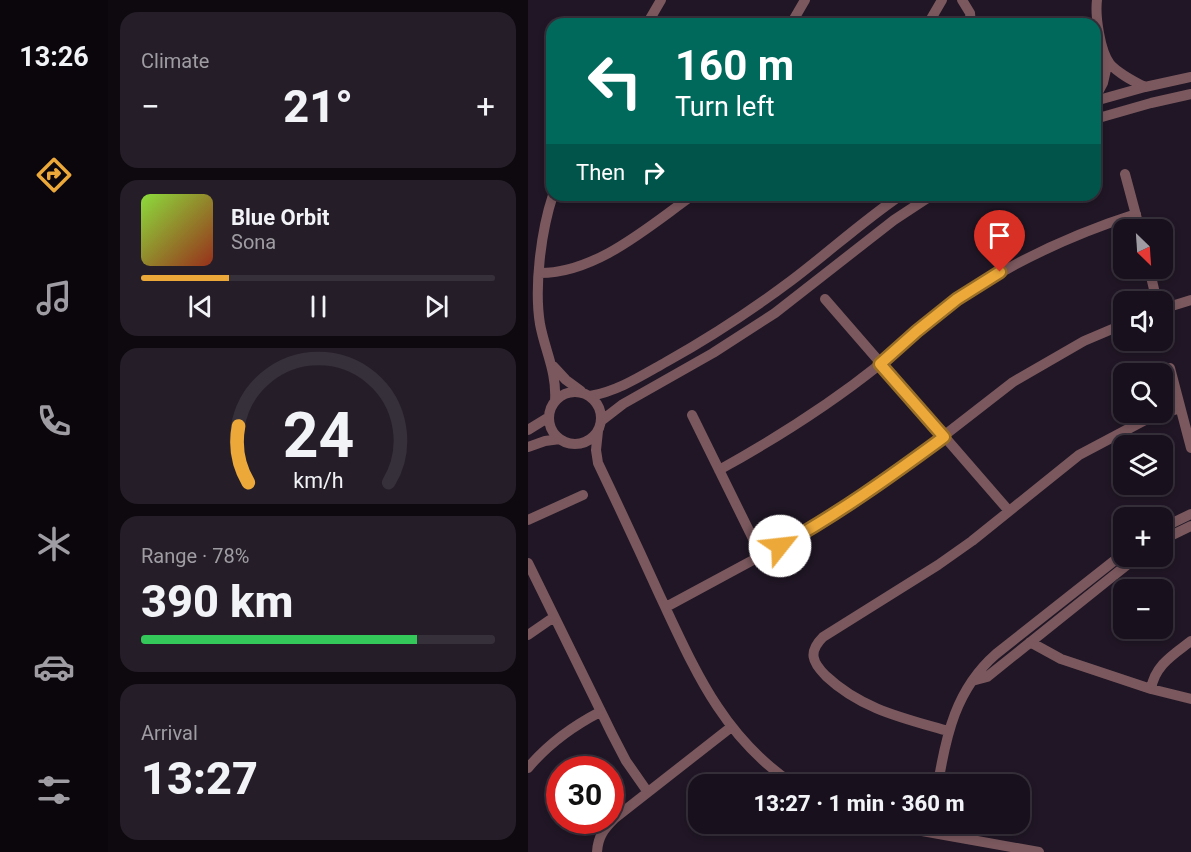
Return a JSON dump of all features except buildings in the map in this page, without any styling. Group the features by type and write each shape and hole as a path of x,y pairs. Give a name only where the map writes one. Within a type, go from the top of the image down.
{"street":[{"path":"650,18 661,0"},
{"path":"794,18 805,0"},
{"path":"932,18 942,0"},
{"path":"962,0 970,18"},
{"path":"1097,0 1097,18"},
{"path":"1101,36 1108,61 1101,86"},
{"path":"1108,61 1121,73 1145,87"},
{"path":"1101,98 1191,77"},
{"path":"1101,117 1191,94"},
{"path":"1125,174 1137,219"},
{"path":"551,201 543,234 538,299 542,333 553,365 555,401 549,417 552,430 560,439"},
{"path":"540,273 564,272 589,263 636,236 685,201"},
{"path":"555,401 570,392 586,394 623,386 728,325 787,284 854,229 893,201"},
{"path":"575,444 590,439 623,404 704,359 775,313 894,220 923,201"},
{"path":"719,470 784,433 827,404 880,364 957,299 1000,272 1084,231 1136,214"},
{"path":"528,288 538,299"},
{"path":"825,299 1009,511"},
{"path":"1173,306 1191,300"},
{"path":"666,607 818,525 901,470 976,409 1048,360 1113,329"},
{"path":"553,365 566,380 600,407 596,450 598,463 703,683 730,728 760,759 780,774"},
{"path":"1173,380 1191,448"},
{"path":"948,731 895,716 863,703 835,684 823,672 813,659 816,643 822,637 938,565 1079,455 1148,419 1180,408"},
{"path":"692,415 762,557"},
{"path":"528,430 549,417"},
{"path":"528,447 560,439 575,444 598,463"},
{"path":"528,519 583,495"},
{"path":"1173,523 1191,514"},
{"path":"1173,535 1191,526"},
{"path":"940,774 948,731 960,699 972,681 996,654 1113,562"},
{"path":"528,563 600,712 626,761 647,791"},
{"path":"972,681 987,677 1124,567"},
{"path":"528,635 554,617"},
{"path":"1151,689 1157,670 1191,641"},
{"path":"1030,642 1061,659 1151,689 1191,699"},
{"path":"528,768 561,736 577,724 600,712"},
{"path":"597,852 597,841 603,830 615,818 730,728"},
{"path":"957,834 1039,852"}],"route":[{"path":"780,546 818,525 901,470 944,437 880,364 957,299 1000,272"}]}
